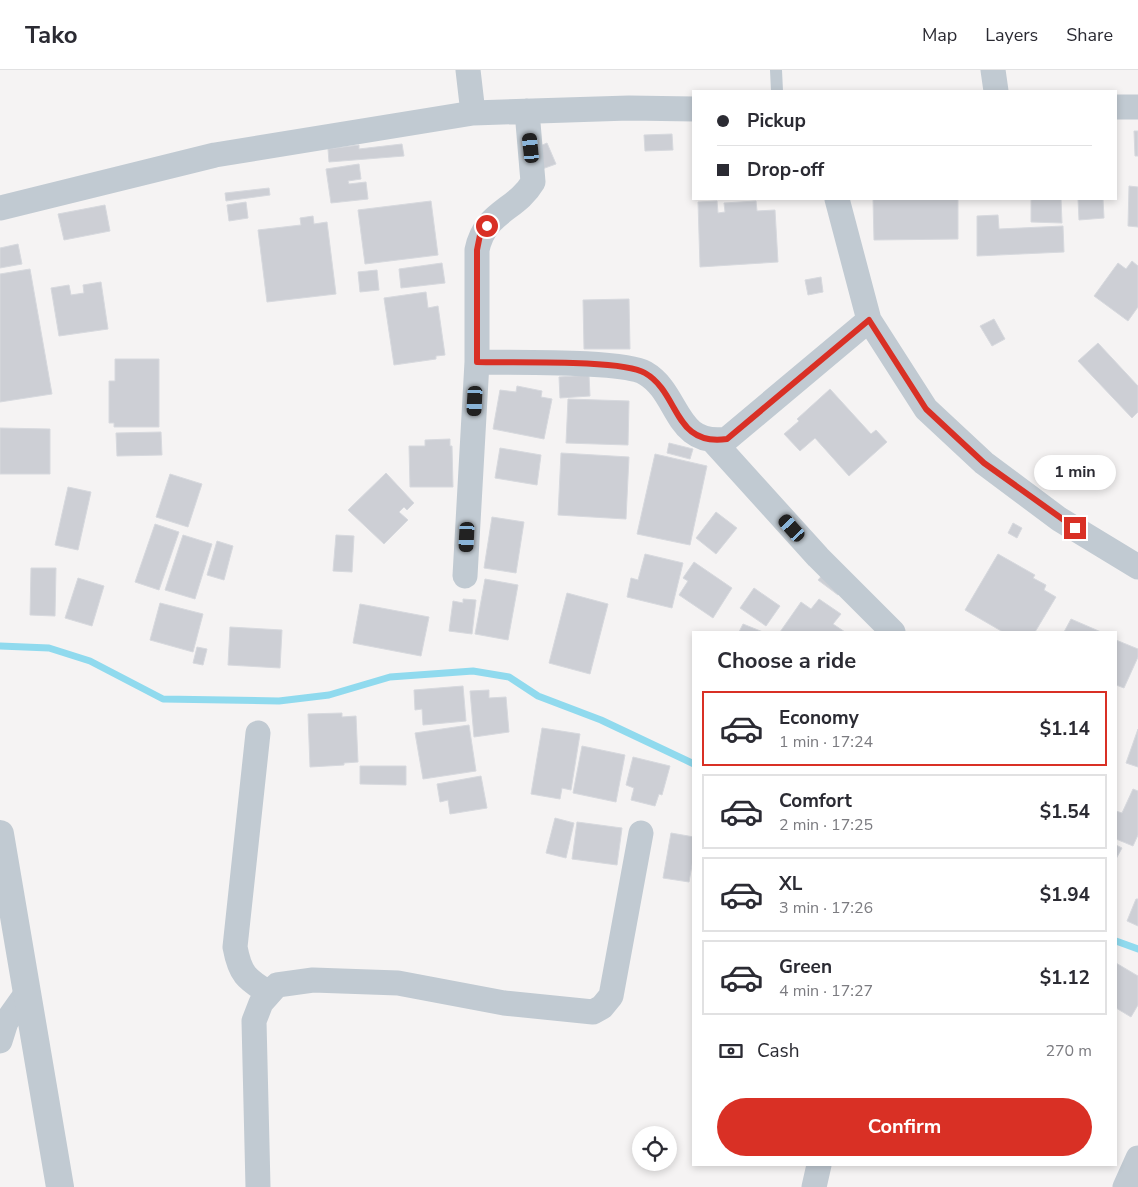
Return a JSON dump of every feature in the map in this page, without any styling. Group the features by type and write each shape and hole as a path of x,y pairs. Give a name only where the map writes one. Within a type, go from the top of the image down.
{"street":[{"path":"468,70 473,113"},
{"path":"993,70 996,90"},
{"path":"1117,107 1138,107"},
{"path":"0,208 215,155 473,113 692,109"},
{"path":"465,576 477,362 477,250 480,235 494,217 528,191 533,182 527,112"},
{"path":"837,200 869,320 926,409 984,463 1059,519 1138,567"},
{"path":"713,441 727,439 869,320"},
{"path":"477,362 605,365 642,371 658,381 686,429 713,441 818,557 892,631"},
{"path":"258,733 235,947 239,968 250,981 269,993"},
{"path":"258,1187 254,1021 260,1003 269,993 278,985 313,980 398,982 504,1003 593,1012 602,1007 611,996 641,834"},
{"path":"0,837 60,1187"},
{"path":"0,1041 6,1022 26,994"},
{"path":"1125,1187 1138,1158"},
{"path":"814,1187 819,1166"}],"lane":[{"path":"776,70 777,90"}],"building":[{"path":"1134,131 1138,131 1138,156 1135,156"},
{"path":"672,134 673,150 645,151 644,135"},
{"path":"547,143 556,164 542,169 533,149"},
{"path":"402,144 404,156 329,162 328,149 359,145 359,149"},
{"path":"359,164 361,179 348,181 349,184 366,182 368,199 331,203 326,169"},
{"path":"1129,186 1138,187 1138,227 1128,226"},
{"path":"269,188 270,195 226,201 225,193"},
{"path":"873,200 958,200 958,239 874,240"},
{"path":"1031,200 1061,200 1062,223 1031,222"},
{"path":"1078,200 1103,200 1104,218 1079,220"},
{"path":"431,201 438,255 365,264 358,210"},
{"path":"717,201 718,213 725,212 724,203 756,201 757,211 775,210 778,262 700,267 698,202"},
{"path":"246,202 248,218 229,221 227,205"},
{"path":"105,205 110,231 64,240 58,214"},
{"path":"998,215 999,229 1063,226 1064,252 977,256 977,216"},
{"path":"313,216 314,224 327,222 336,294 267,302 258,230 301,225 300,218"},
{"path":"18,244 22,264 0,268 0,248"},
{"path":"1132,261 1138,266 1138,307 1128,321 1094,296 1118,263 1126,269"},
{"path":"442,263 445,283 401,288 399,269"},
{"path":"30,269 52,394 0,402 0,274"},
{"path":"377,270 379,290 360,292 358,272"},
{"path":"821,277 823,292 808,295 805,280"},
{"path":"101,282 108,329 59,336 51,288 69,285 71,295 84,293 83,285"},
{"path":"426,292 428,308 438,306 445,355 436,356 436,359 394,365 384,298"},
{"path":"629,299 630,349 584,349 583,300"},
{"path":"994,319 1005,339 992,346 980,326"},
{"path":"1098,343 1138,386 1138,412 1132,418 1078,361"},
{"path":"115,359 159,359 159,427 114,427 114,423 109,423 109,381 115,381"},
{"path":"589,375 590,396 560,398 559,377"},
{"path":"517,386 542,391 541,397 552,399 544,439 493,429 500,390 516,392"},
{"path":"830,389 871,434 876,430 887,442 849,476 815,438 800,451 784,434 799,421 797,419"},
{"path":"568,399 629,401 628,445 566,443"},
{"path":"0,428 50,429 50,474 0,474"},
{"path":"161,432 162,455 117,456 116,433"},
{"path":"450,439 450,446 452,446 453,487 410,487 409,446 425,446 425,440"},
{"path":"669,443 693,449 690,459 667,453"},
{"path":"500,448 541,455 537,485 495,478"},
{"path":"561,453 629,457 626,519 558,515"},
{"path":"655,454 707,466 690,545 637,534"},
{"path":"386,473 414,503 407,510 404,507 399,512 408,520 384,544 348,510"},
{"path":"170,474 202,484 188,527 156,517"},
{"path":"68,487 91,492 78,550 55,545"},
{"path":"716,512 737,528 716,554 696,538"},
{"path":"492,517 524,522 516,573 484,568"},
{"path":"1013,523 1022,528 1017,538 1008,533"},
{"path":"155,524 179,532 159,590 135,582"},
{"path":"183,535 212,544 195,599 165,590"},
{"path":"336,535 354,536 352,572 333,571"},
{"path":"217,541 233,546 224,580 207,575"},
{"path":"645,554 683,563 672,608 627,597 631,578 638,580"},
{"path":"998,554 1035,575 1033,578 1046,585 1044,590 1056,597 1036,631 1001,631 965,610"},
{"path":"694,562 732,588 713,618 679,595 688,581 683,578"},
{"path":"31,568 56,568 55,616 30,615"},
{"path":"825,572 844,588 838,595 818,580"},
{"path":"78,578 104,586 92,626 65,618"},
{"path":"485,579 518,585 508,640 475,634"},
{"path":"754,588 780,606 766,626 740,608"},
{"path":"567,593 608,604 590,674 549,663"},
{"path":"463,599 476,600 472,634 449,631 453,601 463,603"},
{"path":"819,599 841,614 833,624 844,631 781,631 801,602 811,609"},
{"path":"160,603 203,614 193,652 150,640"},
{"path":"360,604 429,617 421,656 353,643"},
{"path":"1071,619 1099,631 1065,631"},
{"path":"743,624 760,631 740,631"},
{"path":"230,627 282,630 280,668 228,665"},
{"path":"1117,640 1138,649 1138,657 1124,688 1117,685"},
{"path":"197,647 207,649 203,665 193,663"},
{"path":"463,686 466,721 423,725 422,709 415,710 414,690"},
{"path":"489,690 489,698 506,697 509,732 474,737 470,691"},
{"path":"342,713 342,717 356,716 358,762 344,763 344,765 310,767 308,714"},
{"path":"469,725 476,771 423,779 415,733"},
{"path":"542,728 580,734 571,790 562,788 560,799 531,794"},
{"path":"1138,729 1138,767 1126,763"},
{"path":"582,746 625,755 616,802 573,793"},
{"path":"633,757 670,766 662,795 659,794 655,806 631,800 634,788 626,785"},
{"path":"360,766 406,766 406,785 360,784"},
{"path":"481,776 487,808 450,814 448,800 440,802 437,784"},
{"path":"1133,789 1138,791 1138,835 1133,846 1117,839 1117,811 1122,813"},
{"path":"555,818 574,823 566,858 546,853"},
{"path":"577,822 622,828 617,865 572,859"},
{"path":"671,833 692,837 692,865 689,882 663,878"},
{"path":"1117,846 1122,848 1117,857"},
{"path":"1136,899 1138,899 1138,926 1127,921"},
{"path":"1117,964 1138,976 1138,1005 1131,1017 1117,1009"}],"waterway":[{"path":"0,646 49,648 90,661 163,699 279,701 329,695 390,677 473,671 509,677 538,696 601,720 692,763"},
{"path":"1117,941 1138,949"}],"route":[{"path":"487,226 480,235 477,250 477,362 605,365 642,371 658,381 686,429 713,441 727,439 869,320 926,409 984,463 1059,519 1075,528"}]}
